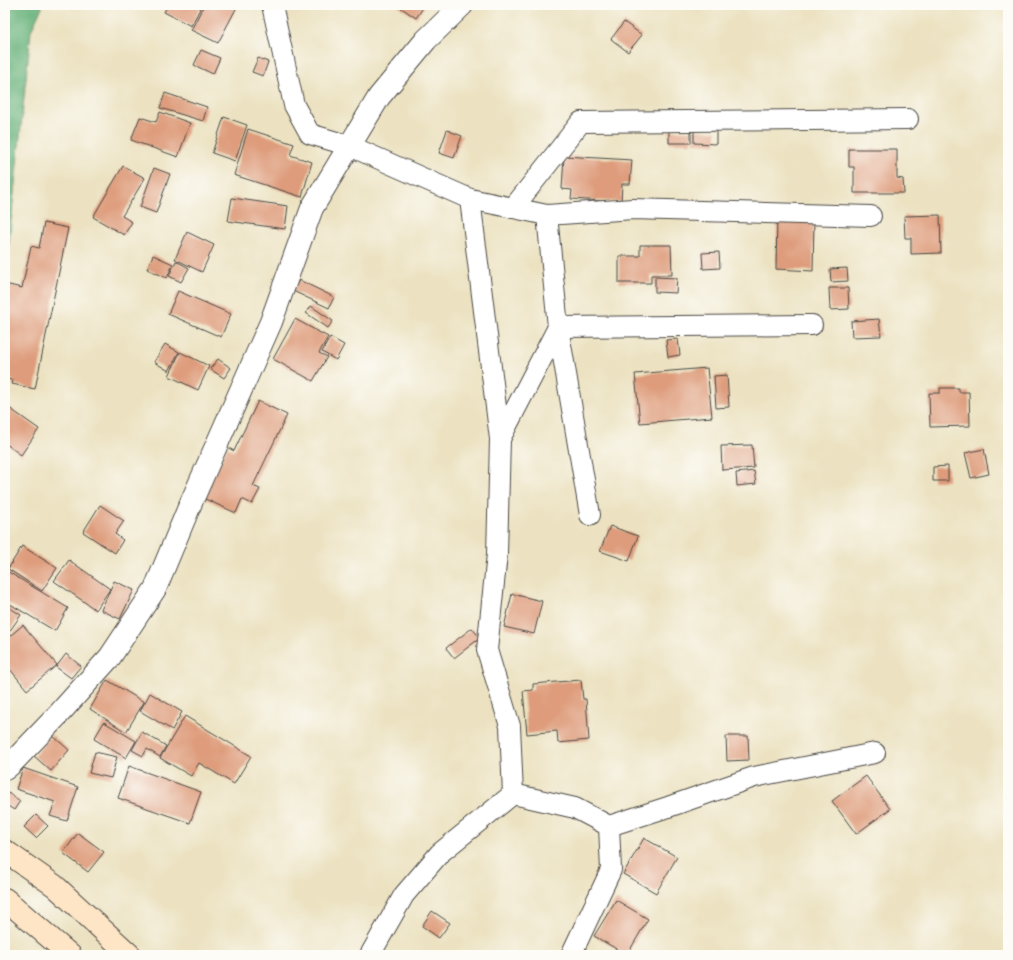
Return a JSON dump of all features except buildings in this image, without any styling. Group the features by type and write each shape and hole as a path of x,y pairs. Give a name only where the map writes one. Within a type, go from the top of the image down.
{"main road":[{"path":"5,851 55,886 130,955"},
{"path":"5,899 70,955"}],"street":[{"path":"272,5 294,105 310,134 350,146 470,199 546,215 633,209 871,216"},
{"path":"5,769 56,717 110,657 155,589 190,505 271,322 312,208 379,97 426,40 462,5"},
{"path":"513,208 581,122 908,119"},
{"path":"470,199 500,439 497,554 486,650 510,726 514,794"},
{"path":"546,215 558,327 590,515"},
{"path":"558,327 812,325"},
{"path":"500,439 558,327"},
{"path":"514,794 575,808 609,826 754,777 875,753"},
{"path":"370,955 404,895 440,853 514,794"},
{"path":"571,955 611,870 609,826"}],"green space":[{"path":"5,5 43,5 31,31 5,280"}]}
